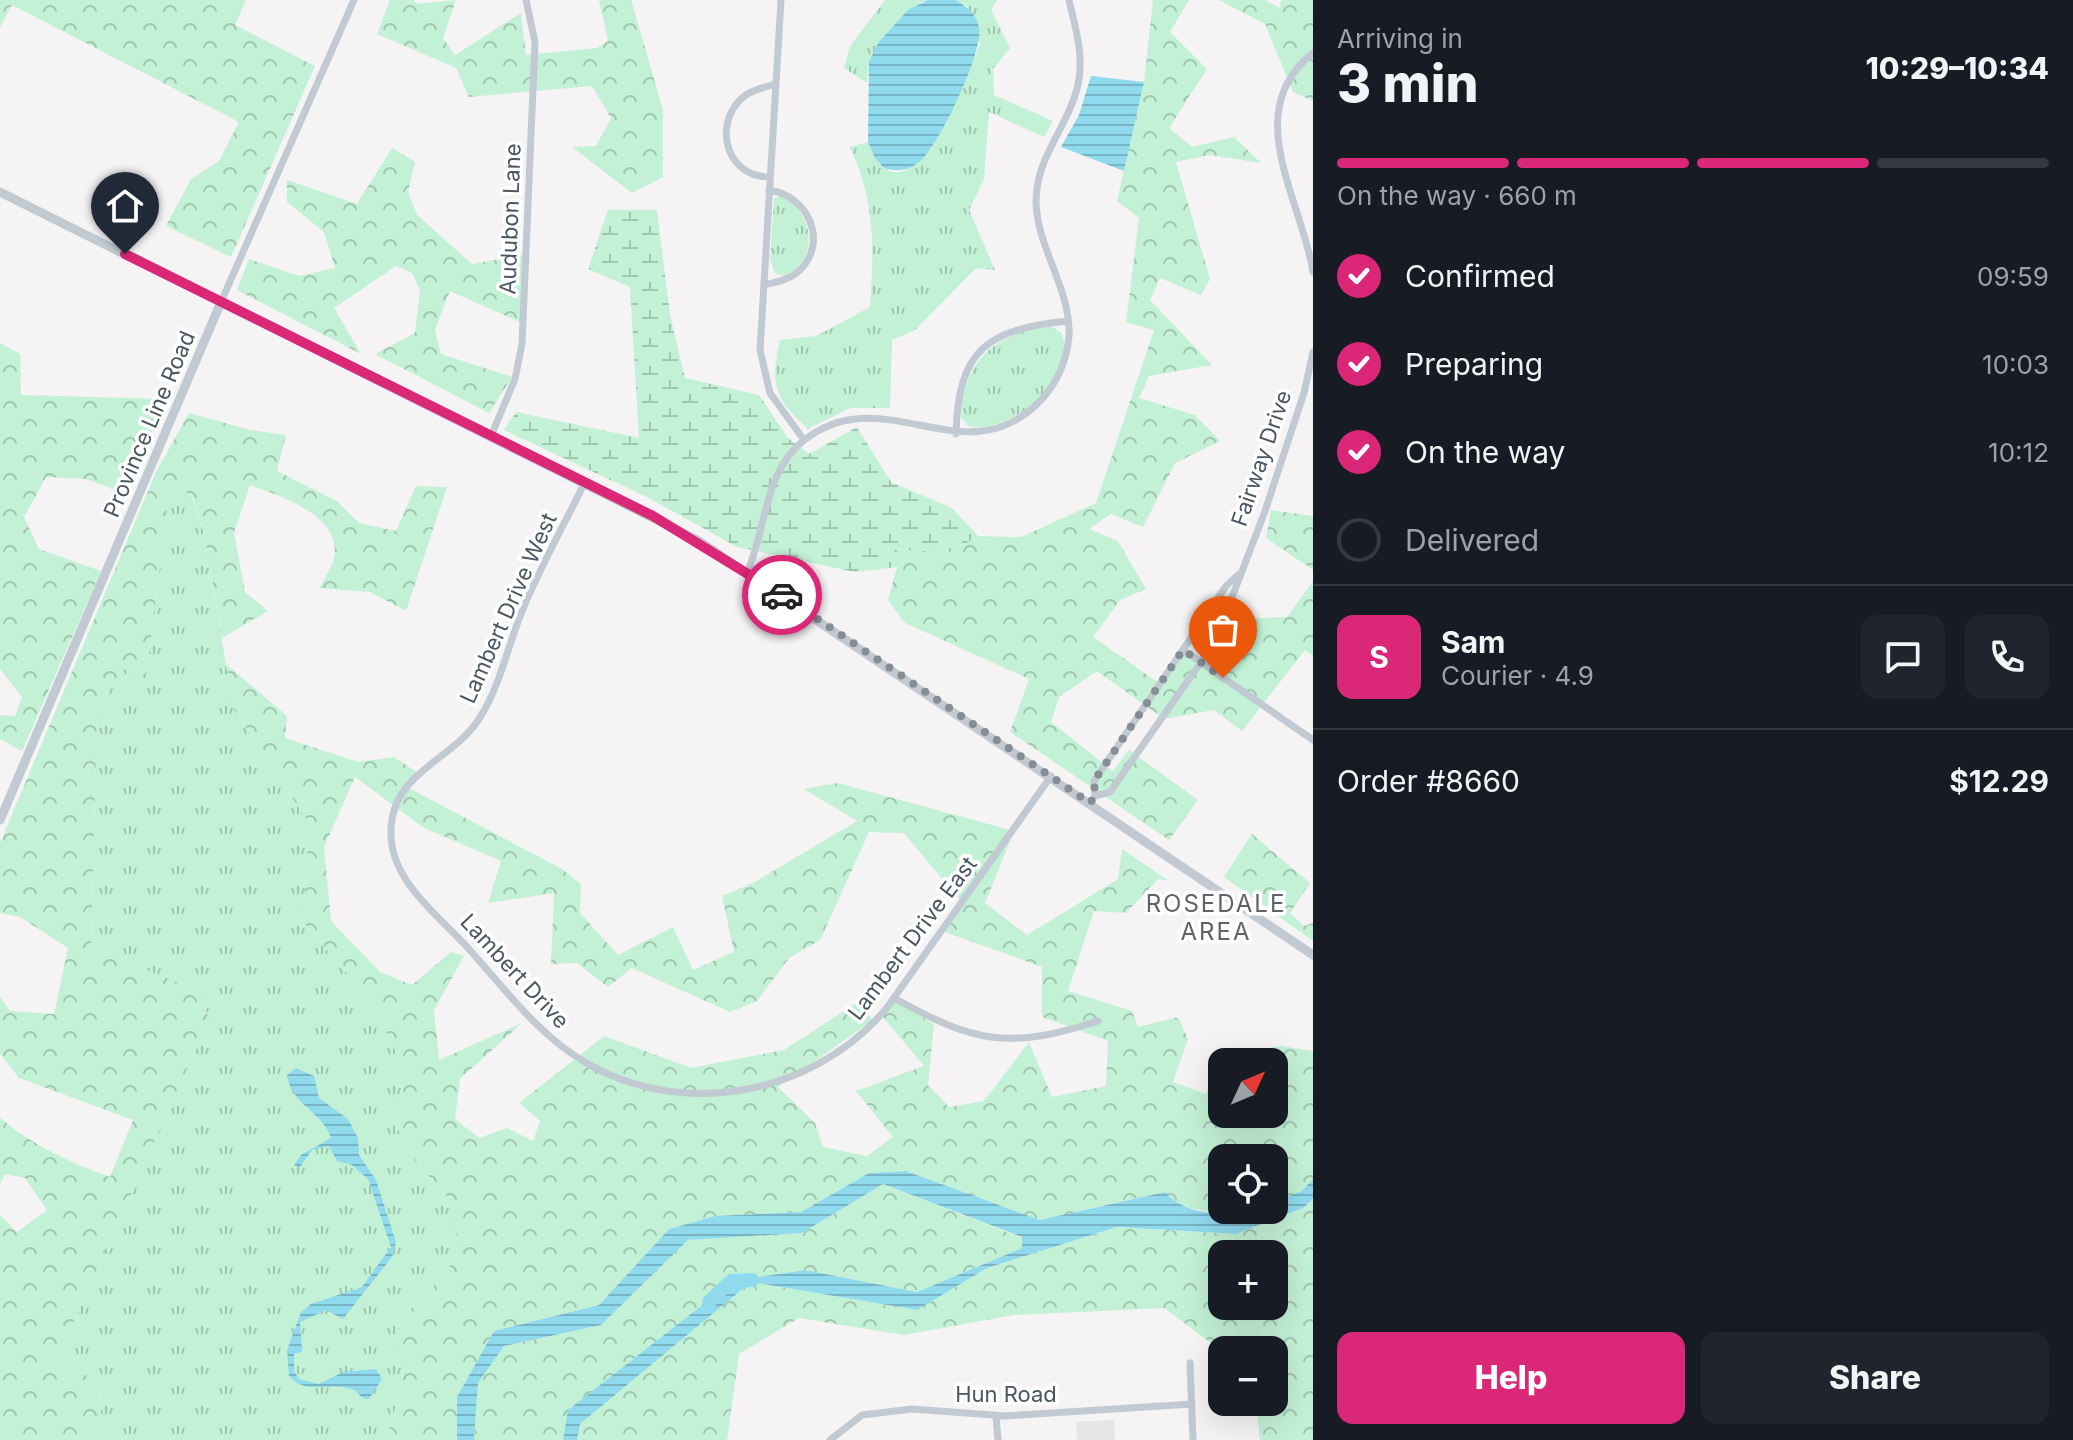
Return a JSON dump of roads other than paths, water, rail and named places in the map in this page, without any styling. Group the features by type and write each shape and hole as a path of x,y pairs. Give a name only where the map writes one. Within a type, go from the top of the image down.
{"street":[{"name":"Province Line Road","path":"0,820 221,302 354,0"},
{"name":"Audubon Lane","path":"491,436 515,379 522,344 535,42 526,0"},
{"path":"781,0 760,350 764,378 776,405 804,440"},
{"path":"747,572 759,542 774,479 804,440 831,424 860,417 889,417 956,434 996,430 1036,406 1052,387 1063,363 1068,321 1040,231 1036,204 1043,160 1072,105 1079,77 1080,47 1069,0"},
{"path":"1313,53 1298,67 1283,91 1275,129 1280,156 1304,228 1313,272"},
{"path":"770,177 752,174 738,165 728,149 727,128 740,100 755,90 776,84"},
{"path":"764,285 785,279 799,270 812,245 811,224 803,206 789,194 769,190"},
{"path":"0,192 666,523 747,572 1051,776 1092,799 1313,955"},
{"path":"956,434 962,379 983,348 1017,328 1068,321"},
{"name":"Fairway Drive","path":"1238,575 1237,587 1221,626 1201,662 1110,792 1092,799 1094,781 1238,575 1264,514 1304,393 1313,352"},
{"name":"Lambert Drive West","path":"422,898 404,878 394,856 391,832 394,808 413,776 460,741 479,719 499,681 526,602 585,482"},
{"path":"1183,650 1313,740"},
{"name":"Lambert Drive East","path":"629,1082 658,1089 706,1093 776,1083 816,1067 847,1048 874,1023 894,998 1051,776"},
{"name":"Lambert Drive","path":"422,898 546,1033 583,1061 629,1082"},
{"path":"894,998 945,1026 988,1038 1036,1038 1098,1021"},
{"path":"1190,1363 1193,1440"},
{"name":"Hun Road","path":"830,1440 862,1415 912,1409 996,1416 1192,1404"},
{"path":"996,1416 998,1440"}],"water":[{"path":"928,0 955,0 970,11 979,27 979,39 968,76 948,119 919,162 906,169 884,168 875,158 868,142 869,62 878,43 908,10"},
{"path":"1091,76 1144,82 1124,171 1061,147 1079,115"},
{"path":"296,1068 314,1076 319,1098 348,1119 358,1138 359,1155 376,1180 396,1242 392,1257 343,1319 326,1310 300,1322 302,1352 294,1354 294,1371 299,1379 319,1384 343,1372 376,1369 382,1379 369,1399 345,1387 304,1386 289,1376 287,1350 301,1312 311,1304 362,1287 391,1247 368,1179 352,1165 337,1161 329,1146 312,1150 300,1167 294,1165 301,1155 331,1138 321,1121 294,1094 287,1075"},
{"path":"906,1171 1040,1220 1165,1192 1189,1208 1208,1212 1208,1224 1262,1224 1236,1234 1117,1227 987,1268 917,1310 751,1282 580,1424 577,1440 563,1440 568,1410 733,1281 805,1270 917,1292 1022,1248 1022,1237 883,1184 802,1233 688,1240 601,1325 504,1346 478,1383 474,1440 457,1440 457,1397 494,1331 599,1305 669,1229 715,1216 801,1212 869,1173"},
{"path":"1313,1179 1313,1199 1303,1208 1288,1214 1288,1196 1302,1191"}],"waterway":[{"path":"709,1302 731,1281 752,1280"}],"district":[{"name":"ROSEDALE AREA","path":"1216,918"}]}
